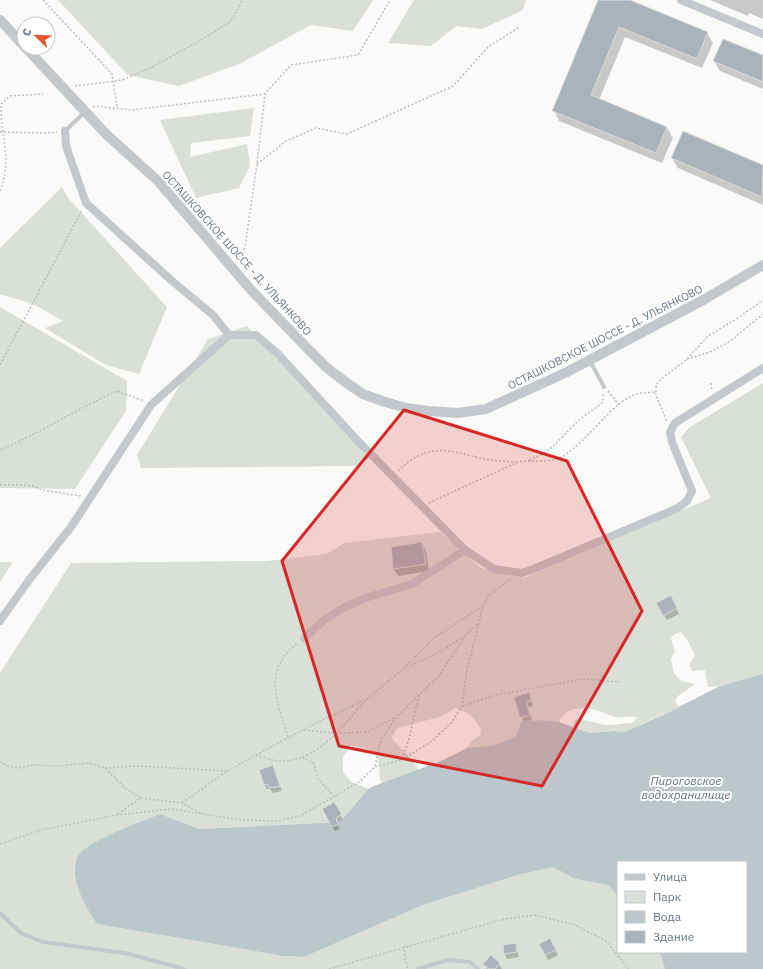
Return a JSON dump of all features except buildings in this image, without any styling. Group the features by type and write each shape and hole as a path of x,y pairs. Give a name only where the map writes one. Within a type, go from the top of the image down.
{"street":[{"path":"681,0 762,32"},
{"path":"0,20 16,37"},
{"name":"ОСТАШКОВСКОЕ ШОССЕ - Д. УЛЬЯНКОВО","path":"33,56 107,135 158,181 251,290 293,335 326,367 363,394 406,408 429,412 458,413 486,410 541,386 705,299 763,265"},
{"path":"65,131 66,146 86,203 170,280 213,314 229,335"},
{"path":"0,621 29,580 71,527 151,405 229,335 256,335 303,380 357,440 465,550 494,569 522,573 678,508 687,501 692,491 672,442 670,432 675,423 763,368"},
{"path":"304,638 323,621 343,608 365,598 412,584 465,550"}],"lane":[{"path":"65,131 85,112"},
{"path":"590,360 604,387"},
{"path":"0,913 21,933 43,942 125,953 184,969"},
{"path":"418,969 448,960 470,962 478,969"}],"path":[{"path":"43,0 112,74 117,107"},
{"path":"73,87 122,80 150,68 196,43 230,22 243,0"},
{"path":"247,275 243,260 257,164 265,94 291,65 358,55 390,0"},
{"path":"257,164 286,142 316,128 347,134 453,86 487,48 519,27"},
{"path":"0,191 7,164 1,104 10,96 44,94"},
{"path":"85,112 95,106 117,107 132,110 265,94"},
{"path":"0,132 47,134 65,131"},
{"path":"0,365 86,203"},
{"path":"670,432 656,392 656,385 661,379 686,360 708,336 741,316 763,300"},
{"path":"686,360 710,352 728,342 763,314"},
{"path":"604,387 619,405"},
{"path":"422,506 518,462 529,460 545,454 575,424 602,403 604,387"},
{"path":"0,450 33,436 83,407 117,391 138,398 151,405"},
{"path":"529,460 541,462 560,457 581,442 619,405 634,395 656,392"},
{"path":"392,476 409,460 422,452 435,450 450,451 481,459 518,462"},
{"path":"0,485 33,486 42,490 91,497"},
{"path":"0,844 41,830 117,815 171,809 242,820 276,821 300,816 359,782 375,767 401,760 432,741 445,730 462,706 466,675 477,636 483,606 489,595 497,588 522,573"},
{"path":"256,755 280,761 302,757 322,746 367,699 402,670 436,637 483,606"},
{"path":"402,670 443,650 466,635 479,623"},
{"path":"375,767 381,740 396,717 438,677 466,635"},
{"path":"288,738 276,699 276,670 291,648 304,638"},
{"path":"462,706 496,695 582,679 620,682"},
{"path":"401,760 409,739 419,695"},
{"path":"182,803 227,771 303,730 367,699"},
{"path":"303,730 336,733 368,732 396,717"},
{"path":"302,757 314,764 318,779 335,796"},
{"path":"0,762 8,766 21,768 32,765 58,766 89,763 105,768 138,766 227,771"},
{"path":"105,768 125,788 141,798 182,803 202,814"},
{"path":"117,815 141,798"},
{"path":"329,969 404,946 504,919 535,915 575,925 606,941 628,969"},
{"path":"404,946 405,959 408,969"}],"highlighted area":[{"path":"404,410 567,461 642,611 542,786 339,746 282,561"}],"green space":[{"path":"58,0 373,0 353,31 311,25 239,64 179,86 128,75"},
{"path":"414,0 526,0 523,10 482,29 456,26 431,46 388,43"},
{"path":"254,108 250,136 191,143 190,157 247,144 250,166 239,188 196,198 160,120"},
{"path":"62,187 69,199 167,307 139,374 106,365 45,328 63,321 33,304 0,294 0,248"},
{"path":"0,307 127,381 126,411 75,489 0,488"},
{"path":"247,326 371,457 357,466 141,468 137,455 208,339"},
{"path":"763,383 763,674 720,686 708,687 705,670 692,671 689,665 695,655 688,641 681,632 674,634 671,638 675,651 671,660 674,673 681,681 695,684 678,696 675,701 679,707 624,732 615,731 590,733 573,727 575,719 610,725 632,723 638,718 632,716 614,717 593,709 581,708 571,710 559,722 539,720 521,722 516,736 495,745 467,748 472,740 480,736 481,729 471,715 456,708 439,717 398,728 391,738 414,761 418,770 383,783 380,780 379,764 375,754 366,748 351,745 343,757 343,773 352,782 368,789 340,822 200,829 160,814 116,832 92,844 83,850 78,856 75,864 76,882 79,892 97,924 283,956 304,957 423,905 518,875 553,867 575,879 608,885 617,895 617,953 660,953 665,969 0,969 0,673 71,563 267,561 327,554 344,543 440,532 481,568 524,578 711,498 681,437 690,427"},
{"path":"0,562 13,562 0,582"}],"water":[{"name":"Пироговское водохранилище","path":"763,674 763,969 665,969 660,953 747,953 747,861 617,861 617,895 608,885 575,879 553,867 518,875 423,905 304,957 283,956 97,924 79,892 76,882 75,864 78,856 83,850 103,838 160,814 200,829 340,822 368,789 441,761 467,748 495,745 516,736 521,722 539,720 559,722 590,733 615,731 624,732 663,715 720,686"}]}
